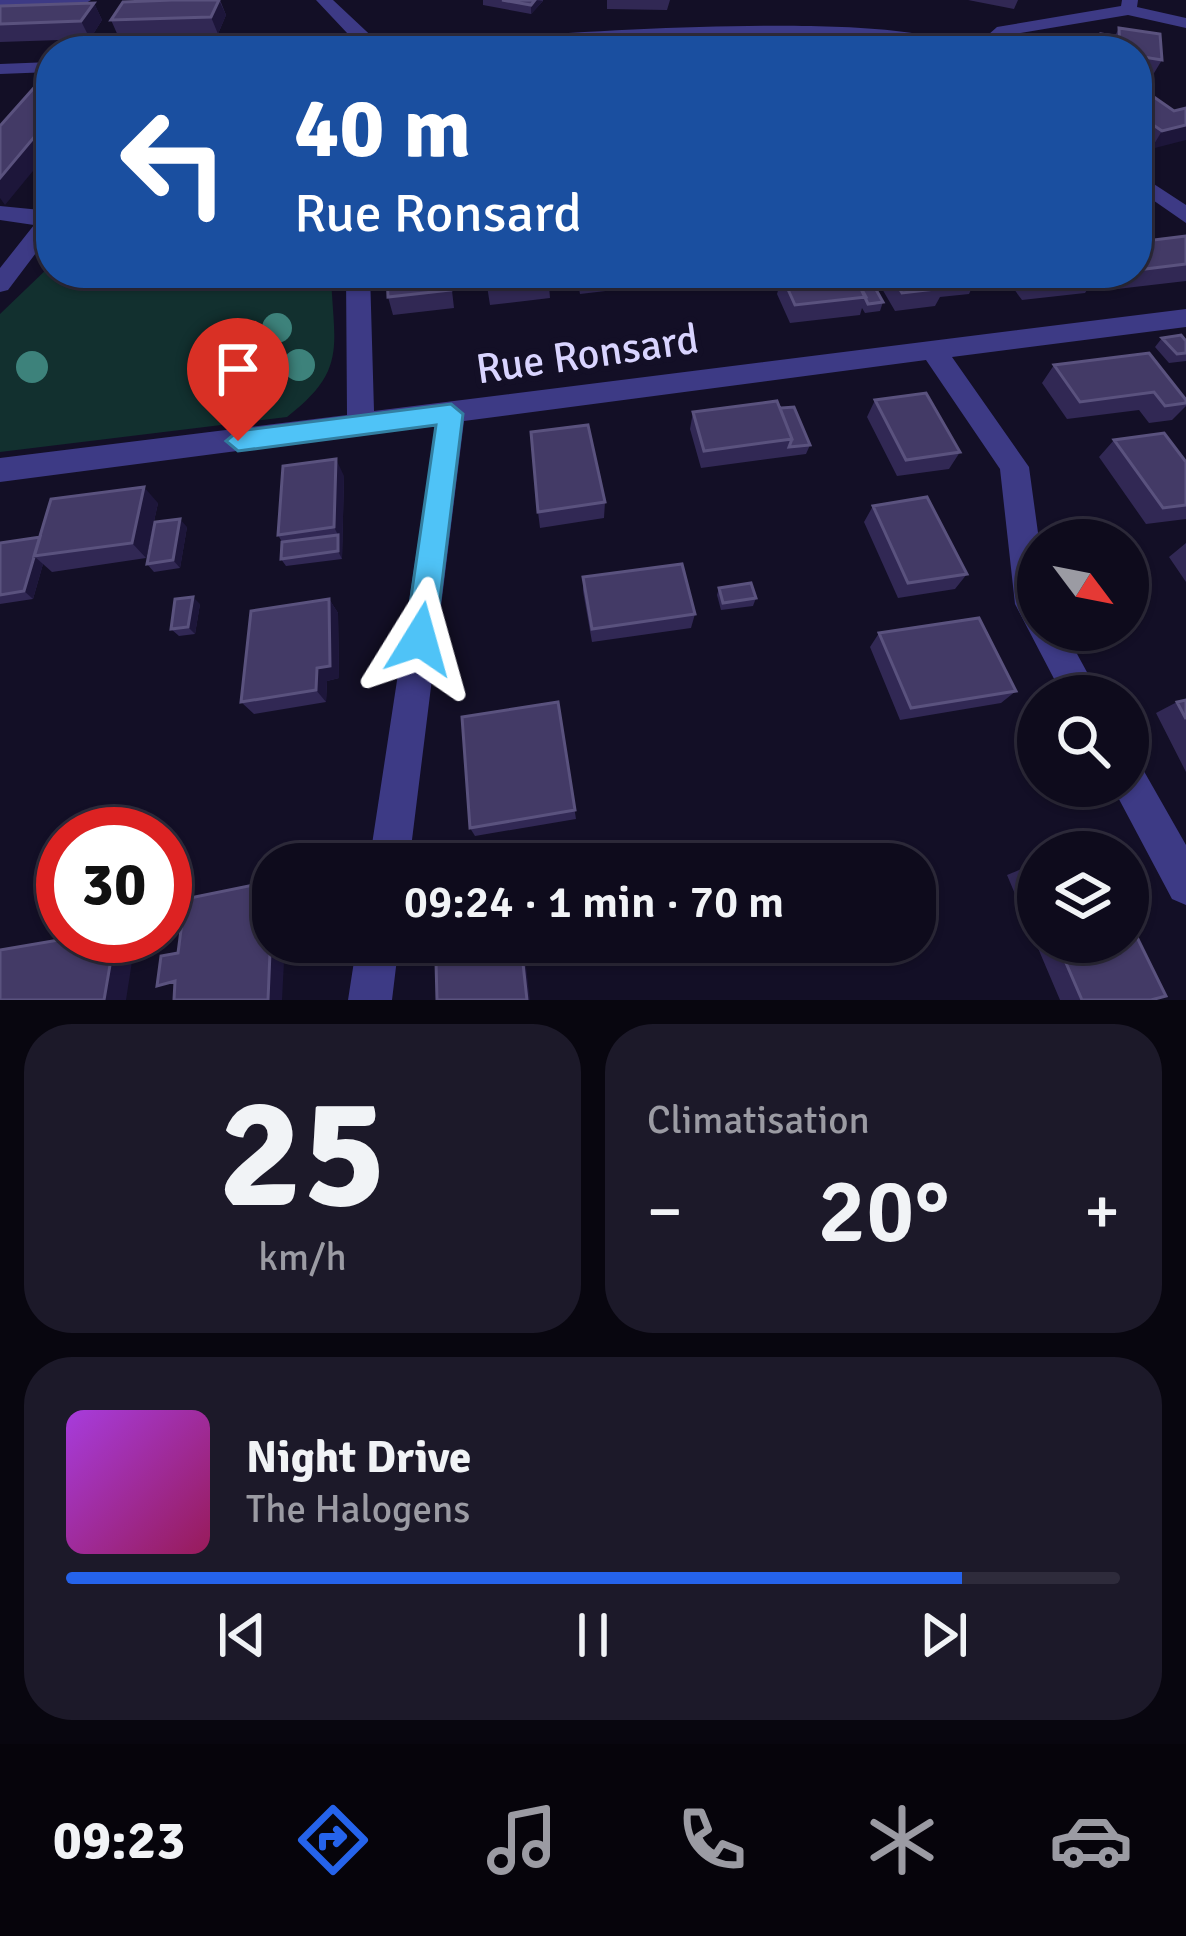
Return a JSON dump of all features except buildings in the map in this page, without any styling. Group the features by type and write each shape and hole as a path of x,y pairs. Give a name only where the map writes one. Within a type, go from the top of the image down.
{"street":[{"path":"0,2 83,0"},
{"path":"324,0 360,36"},
{"path":"997,36 1129,5 1186,23"},
{"path":"679,36 800,30 905,36"},
{"path":"800,30 801,36"},
{"path":"0,69 36,68"},
{"path":"1152,190 1186,216"},
{"path":"0,213 36,218"},
{"path":"0,284 36,238"},
{"path":"358,288 361,426"},
{"name":"Rue Ronsard","path":"0,470 1186,318"},
{"path":"932,349 1014,467 1020,519"},
{"path":"392,843 451,414"},
{"path":"1143,807 1186,885"},
{"path":"370,1000 375,963"}],"green space":[{"path":"36,279 36,288 332,288 333,354 320,384 287,417 0,452 0,314"}],"route":[{"path":"238,441 451,414 420,639"}]}
